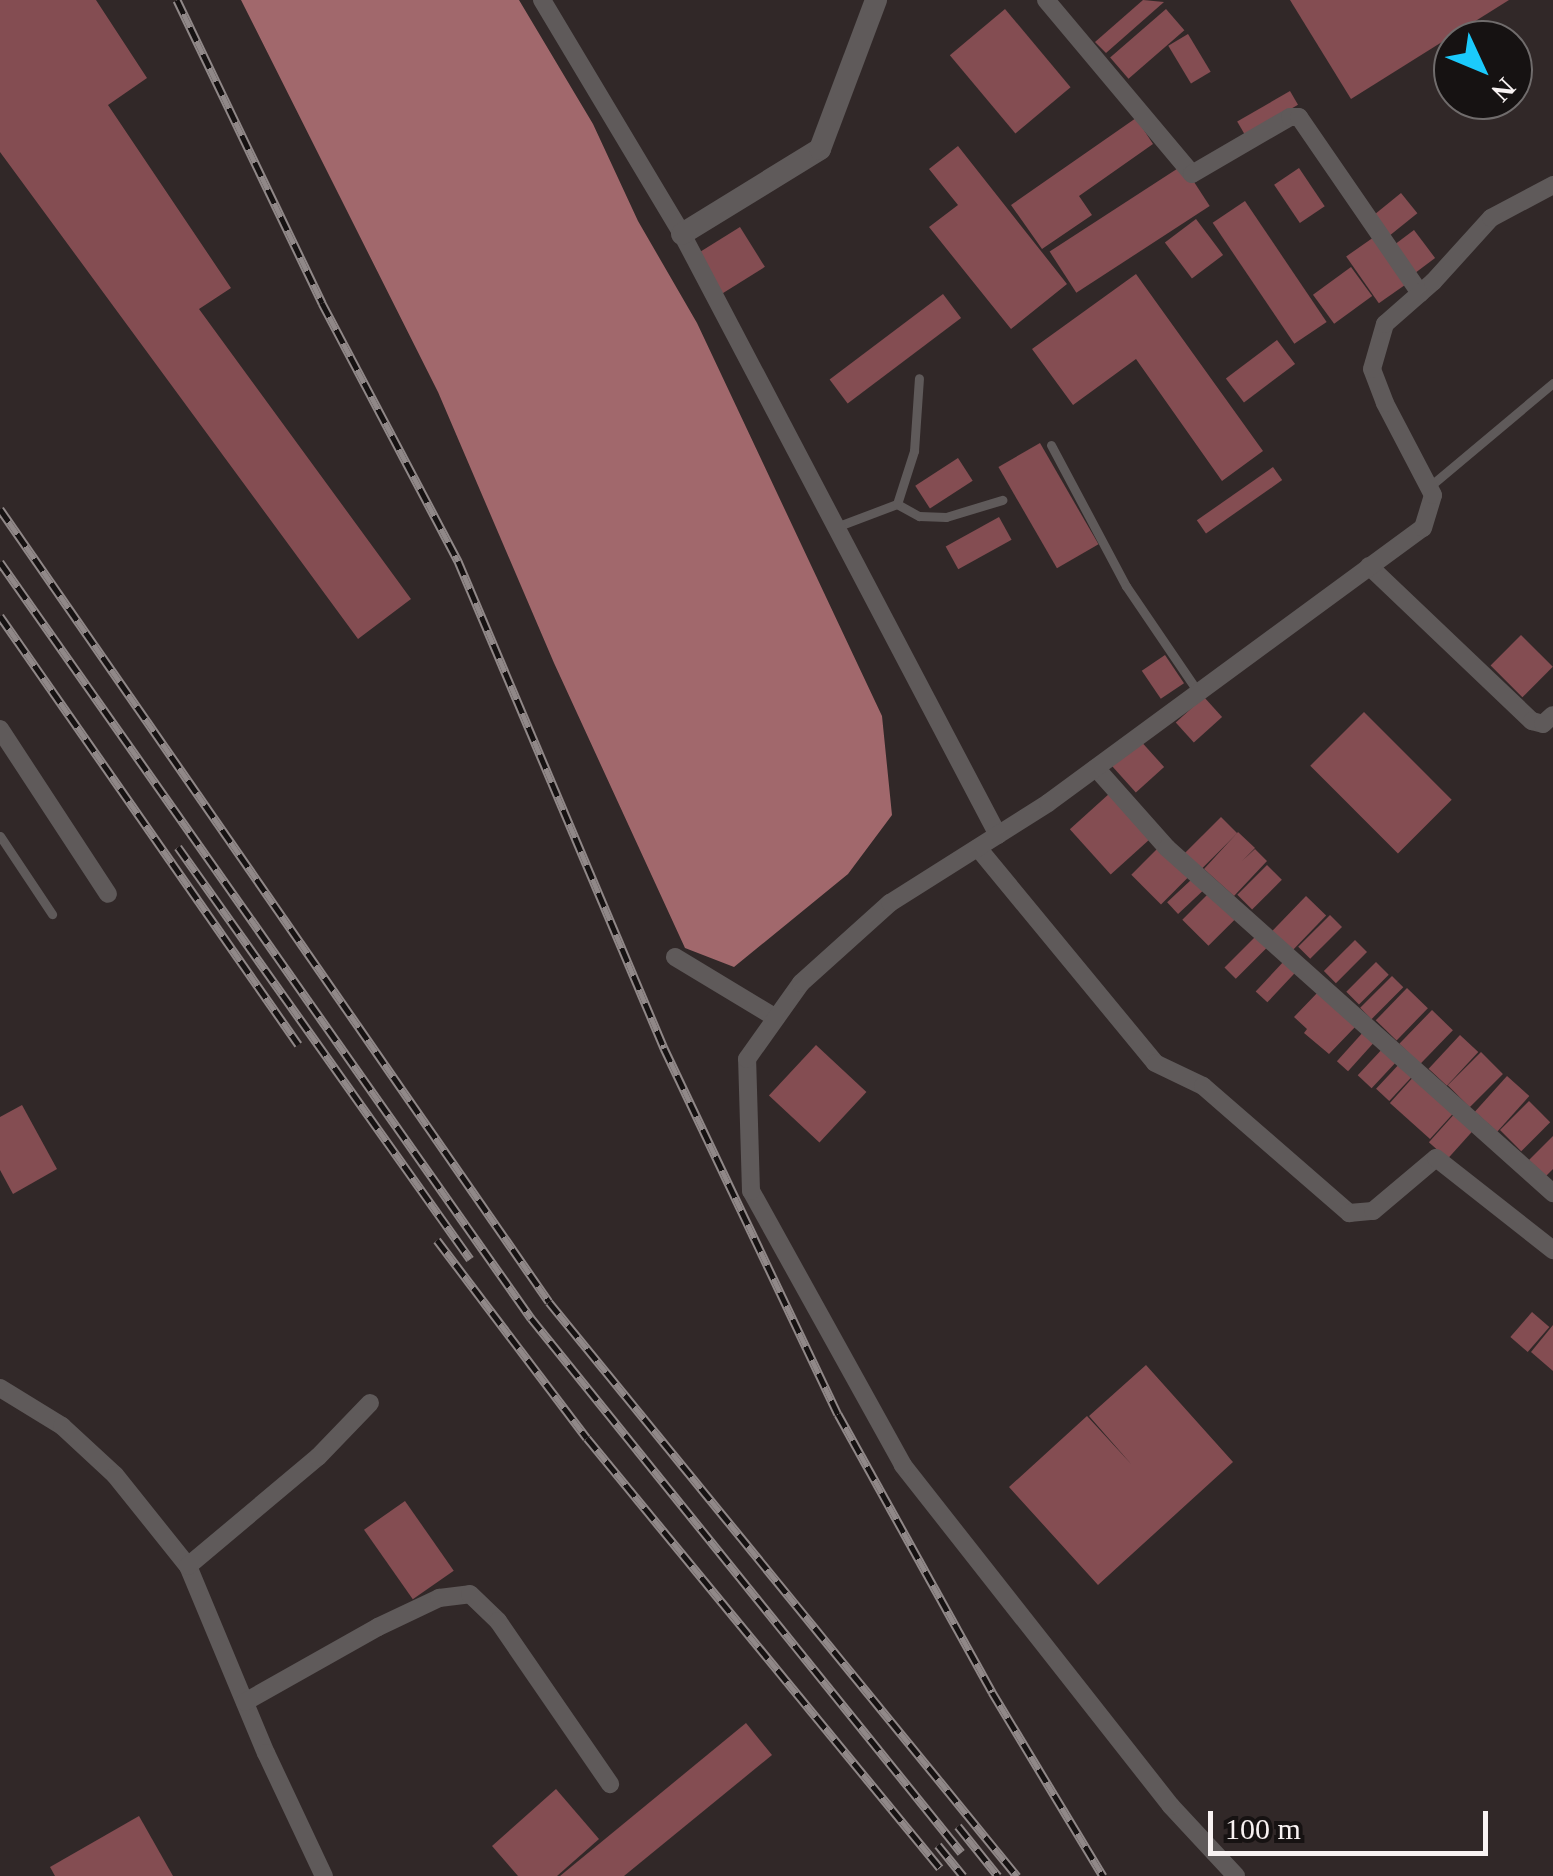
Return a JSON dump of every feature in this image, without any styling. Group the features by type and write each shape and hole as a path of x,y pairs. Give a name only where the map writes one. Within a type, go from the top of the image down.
{"street":[{"path":"542,0 682,234 998,835"},
{"path":"682,234 820,149 876,0"},
{"path":"1046,0 1192,174 1290,118 1299,117 1420,293"},
{"path":"1236,1876 1171,1806 903,1465 750,1191 747,1059 800,983 890,903 1096,768 1423,528 1433,495 1385,403 1372,369 1385,324 1491,218 1553,184"},
{"path":"1369,566 1532,720 1543,724 1553,715"},
{"path":"0,729 108,894"},
{"path":"1096,768 1167,848 1553,1193"},
{"path":"978,848 1154,1064 1203,1086 1349,1213 1373,1212 1436,1158 1553,1250"},
{"path":"674,957 776,1018"},
{"path":"0,1388 62,1426 115,1475 188,1566 324,1876"},
{"path":"188,1566 318,1457 370,1403"},
{"path":"246,1702 378,1627 439,1598 470,1594 498,1621 610,1784"}],"lane":[{"path":"897,504 914,450 918,378"},
{"path":"1429,487 1553,383"},
{"path":"1052,445 1126,586 1198,692"},
{"path":"836,526 897,504 919,516 946,516 1002,500"},
{"path":"0,836 52,914"}],"shaded area":[{"path":"241,0 519,0 593,124 638,221 697,323 882,716 892,815 848,874 734,967 685,948 554,663 438,392"}],"building":[{"path":"0,0 96,0 147,78 108,105 231,288 199,309 411,599 358,639 0,152"},
{"path":"1143,0 1164,2 1106,53 1095,42"},
{"path":"1290,0 1509,0 1477,20 1433,20 1433,48 1351,99"},
{"path":"1005,9 1071,87 1015,133 950,55"},
{"path":"1166,9 1184,30 1129,79 1110,58"},
{"path":"1188,34 1211,72 1191,84 1168,46"},
{"path":"1290,91 1298,105 1245,135 1237,122"},
{"path":"1136,118 1153,144 1079,196 1092,215 1042,249 1011,205"},
{"path":"958,146 1067,284 1011,329 929,227 958,205 929,169"},
{"path":"1183,165 1210,206 1076,293 1050,252"},
{"path":"1299,168 1325,206 1300,223 1274,185"},
{"path":"1401,193 1417,213 1389,236 1373,216"},
{"path":"1245,201 1327,322 1294,344 1213,223"},
{"path":"1196,219 1223,255 1192,278 1165,242"},
{"path":"740,227 765,267 720,295 695,255"},
{"path":"1414,230 1435,258 1415,273 1394,245"},
{"path":"1374,237 1407,284 1379,303 1346,257"},
{"path":"1351,267 1372,296 1334,324 1313,295"},
{"path":"1136,274 1263,451 1222,481 1136,359 1073,405 1032,349"},
{"path":"943,294 961,318 848,403 830,379"},
{"path":"1277,340 1295,364 1244,402 1226,379"},
{"path":"1040,443 1098,544 1057,568 998,467"},
{"path":"958,458 973,481 930,508 915,486"},
{"path":"1273,467 1282,480 1206,533 1197,520"},
{"path":"999,517 1012,540 958,569 946,547"},
{"path":"1521,635 1553,667 1522,697 1491,665"},
{"path":"1165,655 1184,683 1161,699 1142,671"},
{"path":"1204,697 1222,717 1194,742 1176,722"},
{"path":"1364,712 1452,800 1398,853 1310,766"},
{"path":"1138,738 1164,767 1136,792 1110,763"},
{"path":"1110,793 1151,838 1111,874 1070,829"},
{"path":"1221,817 1237,833 1201,869 1185,853"},
{"path":"1238,832 1255,848 1242,861 1255,849 1267,861 1234,896 1204,869"},
{"path":"1161,845 1191,875 1161,904 1131,875"},
{"path":"1267,865 1282,880 1252,910 1237,895"},
{"path":"1192,879 1203,891 1178,914 1167,902"},
{"path":"1212,890 1238,916 1208,946 1182,920"},
{"path":"1306,896 1326,915 1291,951 1271,932"},
{"path":"1330,915 1342,927 1310,959 1298,947"},
{"path":"1257,935 1268,946 1236,979 1224,968"},
{"path":"1355,940 1367,952 1336,983 1324,971"},
{"path":"1285,960 1297,971 1267,1002 1256,991"},
{"path":"1376,962 1389,975 1359,1004 1346,992"},
{"path":"1392,976 1403,987 1371,1019 1360,1008"},
{"path":"1407,988 1428,1008 1397,1041 1376,1020"},
{"path":"1319,991 1357,1025 1329,1054 1304,1033 1307,1029 1294,1017"},
{"path":"1432,1010 1453,1030 1420,1064 1399,1044"},
{"path":"1365,1030 1376,1040 1348,1071 1337,1061"},
{"path":"1460,1035 1478,1052 1447,1086 1429,1069"},
{"path":"816,1045 866,1092 819,1143 769,1095"},
{"path":"1385,1046 1399,1059 1372,1088 1358,1075"},
{"path":"1481,1052 1503,1074 1470,1107 1448,1085"},
{"path":"1402,1061 1415,1073 1389,1101 1376,1089"},
{"path":"1416,1074 1456,1110 1430,1139 1390,1103"},
{"path":"1507,1076 1529,1096 1497,1132 1475,1112"},
{"path":"1529,1101 1550,1122 1521,1151 1500,1130"},
{"path":"22,1105 57,1169 13,1194 0,1170 0,1117"},
{"path":"1457,1111 1476,1128 1447,1159 1429,1142"},
{"path":"1553,1136 1553,1169 1546,1176 1529,1160"},
{"path":"1532,1312 1549,1327 1528,1352 1510,1337"},
{"path":"1553,1325 1553,1371 1531,1352"},
{"path":"1146,1365 1233,1462 1098,1585 1009,1487 1087,1416 1132,1465 1089,1416"},
{"path":"405,1501 454,1571 413,1599 364,1530"},
{"path":"746,1723 772,1755 624,1876 560,1876"},
{"path":"556,1789 599,1839 557,1876 518,1876 492,1846"},
{"path":"139,1816 173,1876 55,1876 50,1867"}],"railway":[{"path":"177,0 322,303 458,561 664,1048 838,1414 992,1692 1103,1876"},
{"path":"0,509 549,1302 1017,1876"},
{"path":"0,562 531,1318 961,1852"},
{"path":"0,616 298,1044"},
{"path":"178,847 470,1259"},
{"path":"437,1240 587,1438 940,1868"},
{"path":"958,1826 998,1876"},
{"path":"938,1845 963,1876"}]}
